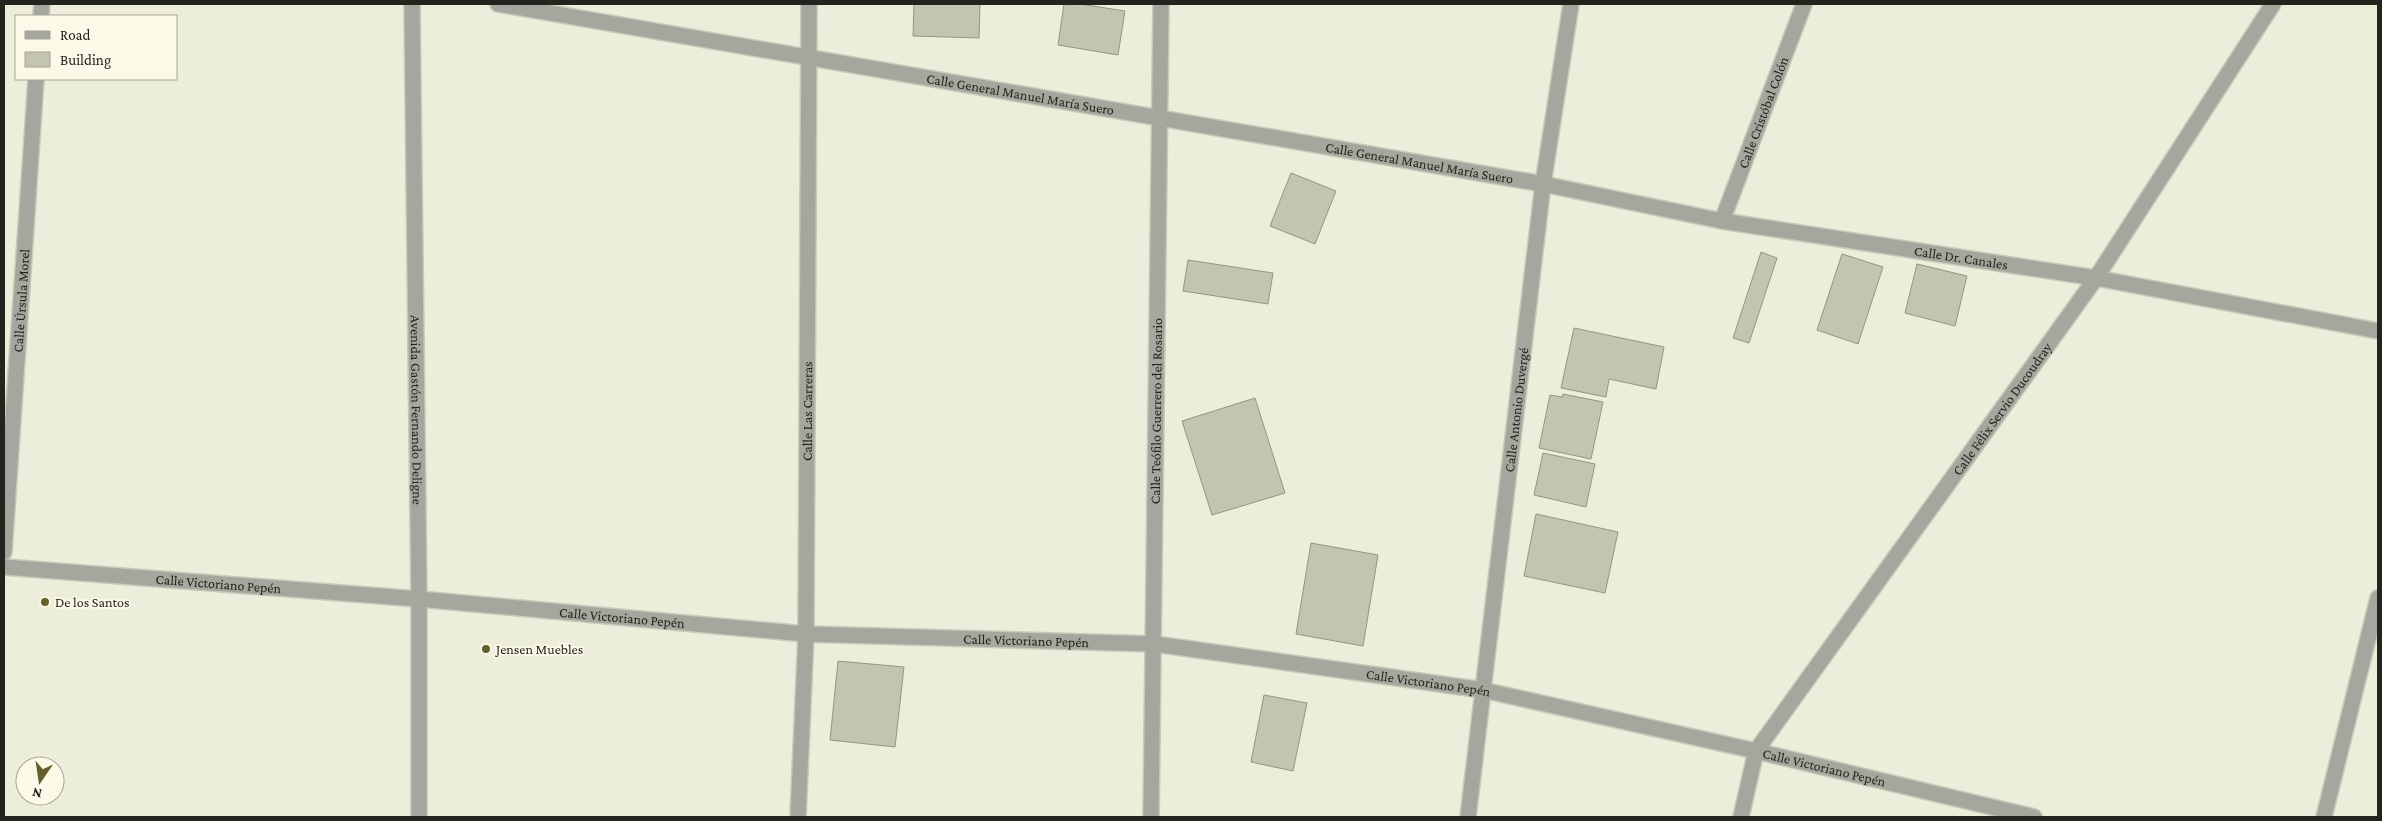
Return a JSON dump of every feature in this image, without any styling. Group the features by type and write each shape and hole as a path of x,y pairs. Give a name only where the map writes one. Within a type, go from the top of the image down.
{"street":[{"name":"Avenida Gastón Fernando Deligne","path":"412,4 419,599 419,817"},
{"name":"Calle General Manuel María Suero","path":"498,4 1159,116 1543,184"},
{"name":"Calle Las Carreras","path":"798,817 806,634 809,4"},
{"name":"Calle Teófilo Guerrero del Rosario","path":"1151,817 1155,644 1161,4"},
{"name":"Calle Antonio Duvergé","path":"1468,817 1543,184 1571,4"},
{"name":"Calle Cristóbal Colón","path":"1722,220 1804,4"},
{"name":"Calle Félix Servio Ducoudray","path":"1742,817 1756,751 2096,278 2273,4"},
{"name":"Calle Úrsula Morel","path":"4,552 36,80"},
{"name":"Calle Dr. Canales","path":"1543,184 1722,220 2096,278 2378,331"},
{"name":"Calle Victoriano Pepén","path":"4,567 419,599 806,634 1155,644 1483,690 1756,751 2034,817"},
{"path":"2324,817 2378,598"}],"building":[{"path":"914,4 980,4 979,38 913,36"},
{"path":"1064,4 1080,4 1125,11 1118,55 1058,45"},
{"path":"1291,173 1336,191 1315,244 1270,226"},
{"path":"1761,252 1777,258 1749,343 1733,338"},
{"path":"1842,254 1883,267 1858,344 1817,330"},
{"path":"1188,260 1273,273 1268,304 1183,291"},
{"path":"1917,264 1967,276 1955,326 1905,313"},
{"path":"1574,328 1664,347 1656,389 1609,379 1606,397 1561,388"},
{"path":"1563,394 1603,402 1591,459 1539,448 1550,395 1562,397"},
{"path":"1255,398 1285,493 1212,515 1182,421"},
{"path":"1543,453 1595,464 1586,507 1534,495"},
{"path":"1536,514 1618,532 1605,593 1524,576"},
{"path":"1311,543 1378,555 1363,646 1296,634"},
{"path":"838,661 904,667 895,747 830,740"},
{"path":"1264,695 1307,703 1293,771 1251,762"}],"place":[{"name":"De los Santos","path":"45,602"},
{"name":"Jensen Muebles","path":"486,649"}]}
